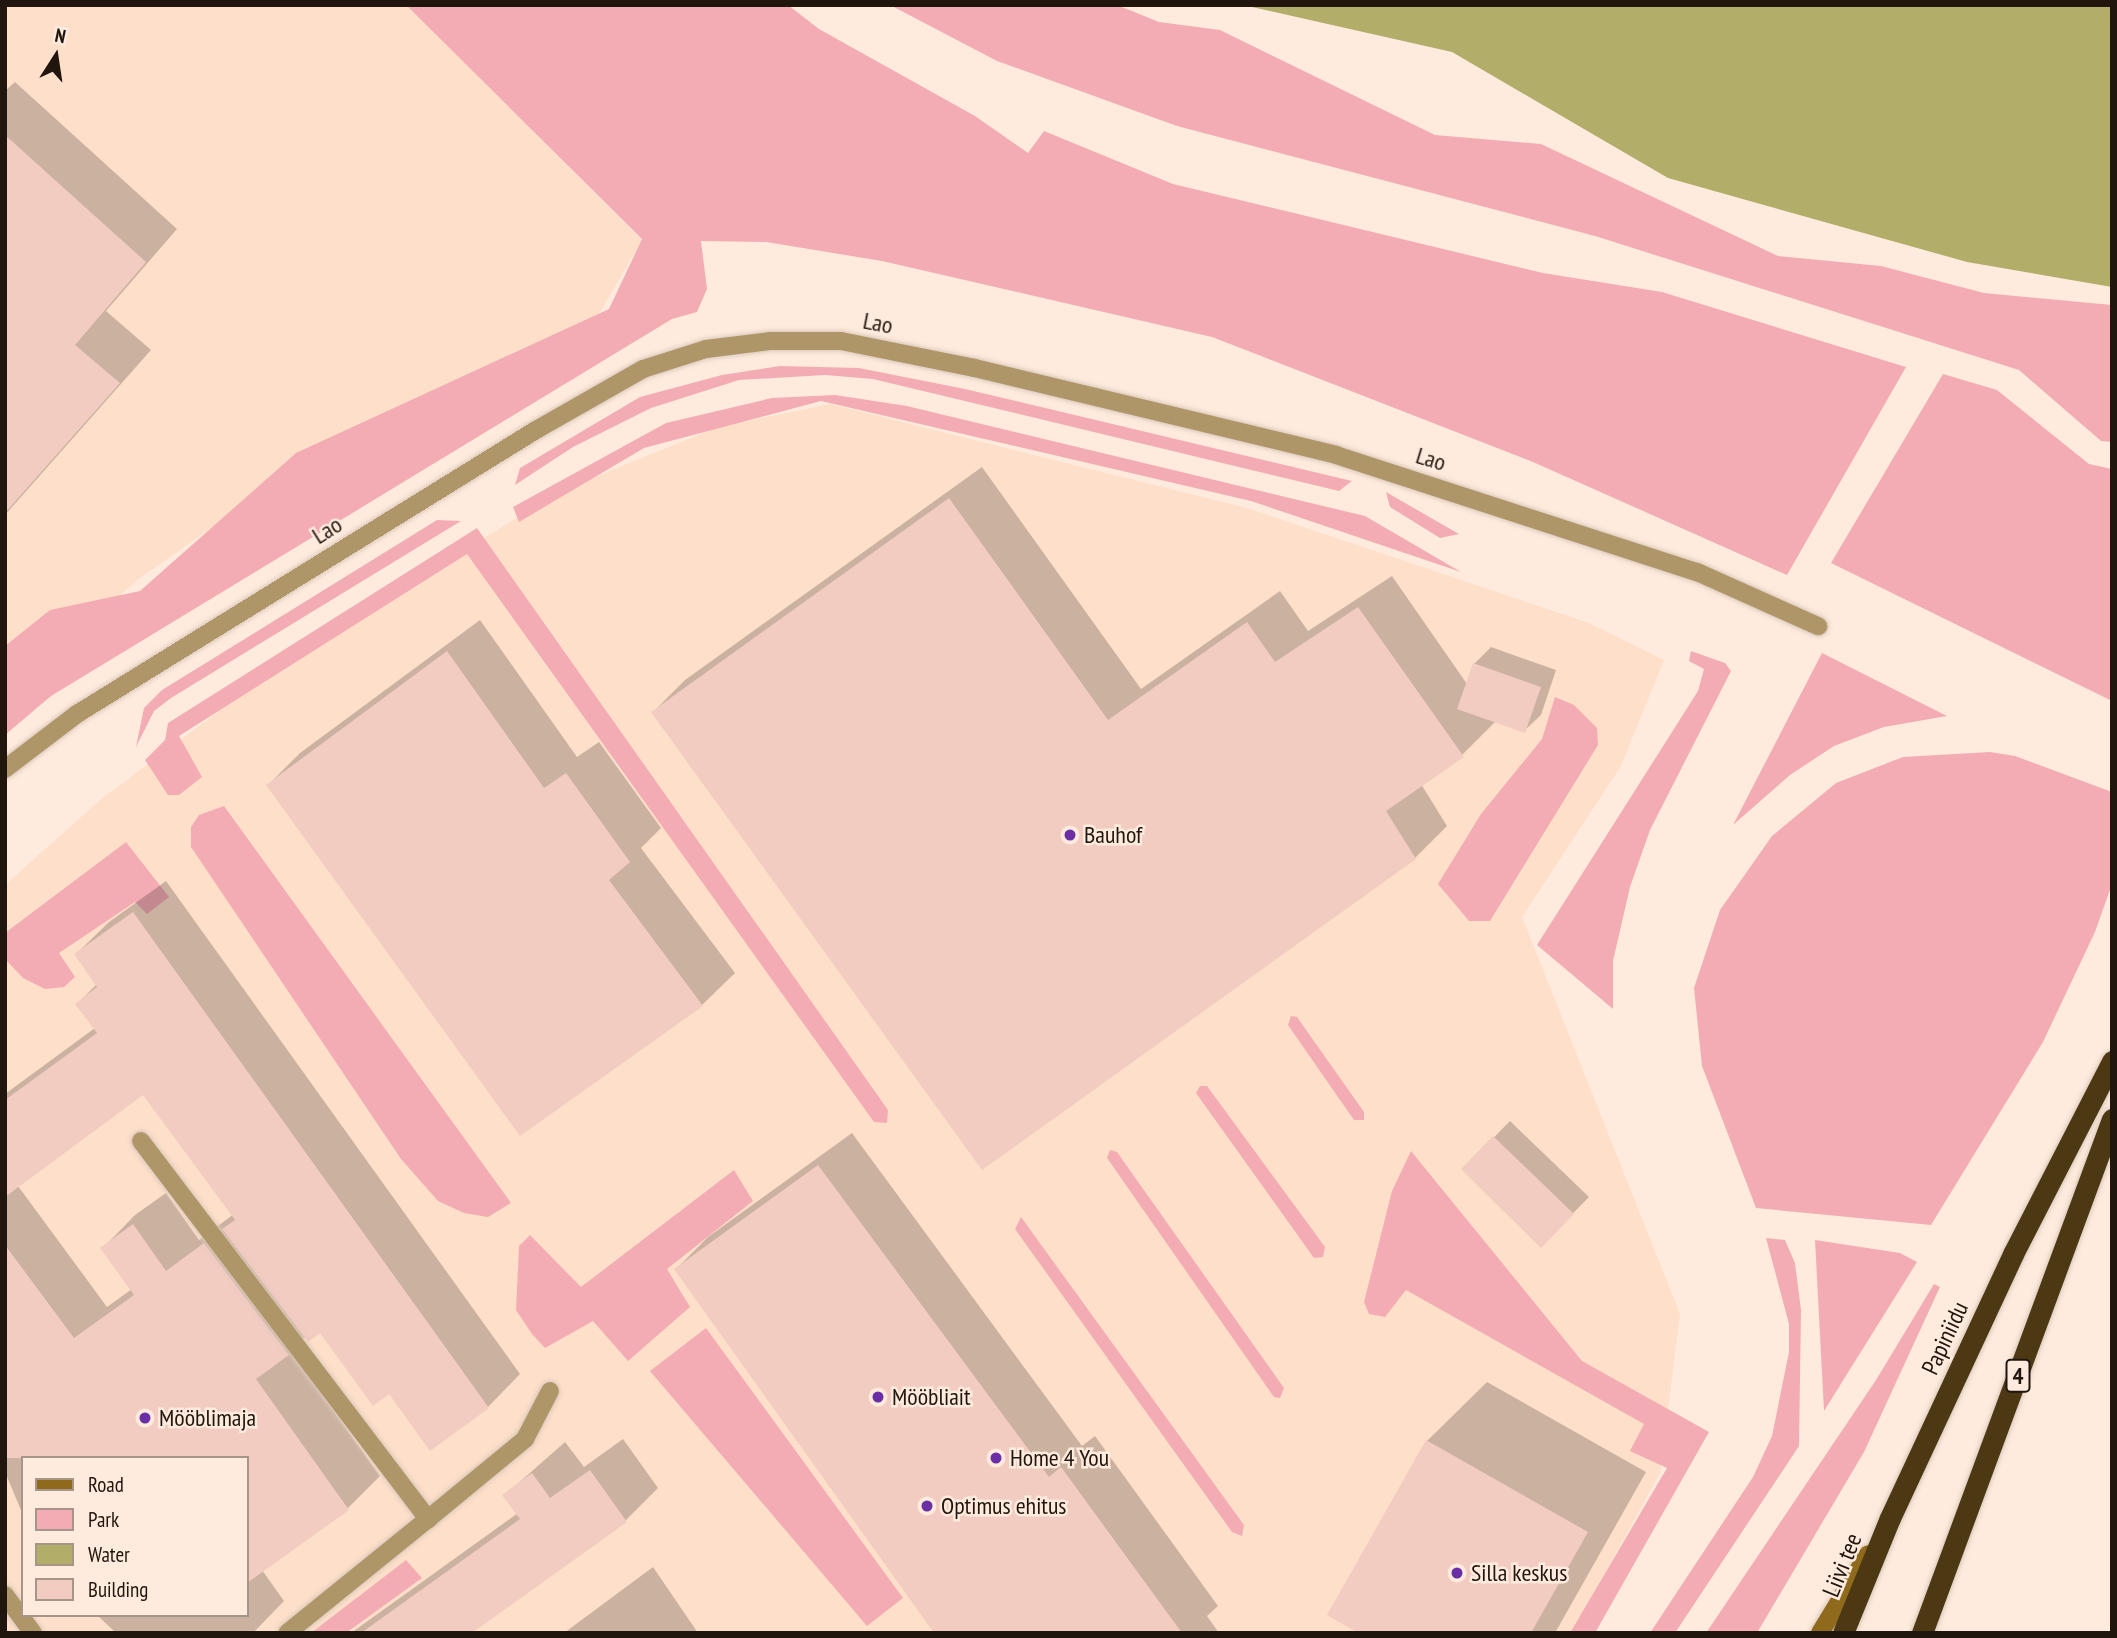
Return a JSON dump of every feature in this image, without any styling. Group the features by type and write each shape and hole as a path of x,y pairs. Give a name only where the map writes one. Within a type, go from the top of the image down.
{"highway":[{"name":"Papiniidu","path":"1889,1518 2013,1254 2112,1061"},
{"name":"4","path":"1922,1633 2112,1119"},
{"name":"Liivi tee","path":"1843,1633 1889,1518"}],"main road":[{"name":"Papiniidu","path":"1820,1633 1889,1518"}],"street":[{"name":"Lao","path":"5,769 88,707 536,430 643,369 706,349 770,341 841,341 975,368 1336,455 1696,572 1818,626"},
{"path":"141,1142 428,1519"},
{"path":"287,1633 525,1439 550,1391"},
{"path":"5,1595 21,1617"},
{"path":"21,1617 33,1633"}],"shaded area":[{"path":"5,5 406,5 642,240 592,326 305,462 140,578 5,694"},
{"path":"830,404 1247,508 1589,623 1664,660 1621,766 1522,917 1680,1314 1660,1473 1572,1633 5,1633 5,885 100,800 282,664 560,491 718,427"}],"green space":[{"path":"406,5 788,5 819,29 975,116 1028,153 1044,131 1173,184 1543,273 1662,292 1906,367 1787,575 1533,462 1212,337 882,261 766,242 701,241 707,289 697,312 672,319 51,696 5,735 5,646 50,610 140,591 296,453 609,309 642,239"},
{"path":"890,5 1117,5 1159,22 1220,30 1435,135 1541,144 1778,256 1881,266 1984,293 2112,305 2112,442 2101,441 2019,370 1595,236 1177,126 997,61"},
{"path":"780,366 859,368 965,389 1352,481 1339,491 873,379 825,375 739,380 651,408 573,447 515,485 520,468 640,397 722,375"},
{"path":"1943,374 1997,390 2089,464 2112,469 2112,701 1831,563"},
{"path":"835,395 907,406 1365,516 1461,572 1251,501 821,401 644,448 519,522 513,507 666,423 772,398"},
{"path":"1386,492 1459,534 1440,538 1390,507"},
{"path":"437,520 461,521 171,698 154,711 136,747 144,708 162,690"},
{"path":"477,528 888,1110 887,1123 874,1122 467,554 179,736 202,777 179,795 168,795 145,760 165,740 168,723"},
{"path":"1691,651 1725,663 1731,671 1650,830 1630,887 1613,961 1613,1009 1537,945 1698,691 1704,669 1689,661"},
{"path":"1822,653 1947,716 1884,727 1834,746 1790,775 1733,825"},
{"path":"1555,697 1574,705 1597,728 1598,745 1490,921 1469,921 1438,884 1481,814 1542,739"},
{"path":"1990,752 2015,756 2112,792 2112,884 2095,932 2043,1042 1931,1225 1756,1208 1702,1066 1694,988 1720,910 1772,836 1836,783 1903,757"},
{"path":"224,806 511,1203 488,1217 464,1213 438,1201 401,1159 191,847 191,827 199,815"},
{"path":"126,842 169,897 147,914 135,902 59,953 75,977 64,987 45,989 23,978 5,959 5,933"},
{"path":"1291,1016 1297,1017 1364,1112 1364,1120 1354,1120 1288,1025"},
{"path":"1200,1086 1207,1086 1325,1247 1323,1257 1314,1258 1196,1093"},
{"path":"1110,1150 1117,1152 1284,1388 1280,1398 1274,1397 1107,1158"},
{"path":"1411,1151 1582,1361 1709,1432 1595,1633 1570,1633 1667,1468 1630,1451 1644,1424 1406,1290 1385,1317 1369,1314 1364,1302 1392,1191"},
{"path":"734,1170 753,1201 667,1269 690,1307 628,1361 593,1321 545,1348 532,1334 516,1310 519,1246 530,1235 581,1287"},
{"path":"1021,1217 1244,1525 1242,1536 1232,1532 1015,1229"},
{"path":"1766,1238 1785,1240 1795,1263 1801,1310 1799,1446 1675,1633 1650,1633 1753,1477 1772,1436 1789,1352 1789,1324"},
{"path":"1815,1240 1900,1253 1917,1262 1824,1411"},
{"path":"1934,1284 1940,1287 1864,1452 1757,1633 1706,1633 1876,1380"},
{"path":"706,1328 903,1598 867,1626 650,1371"},
{"path":"406,1560 422,1578 346,1633 311,1633"}],"water":[{"path":"1243,5 2112,5 2112,287 1967,262 1668,178 1452,52"}],"building":[{"path":"5,135 146,262 75,345 120,383 5,513"},
{"name":"Bauhof","path":"949,498 1108,720 1247,622 1275,662 1358,607 1464,757 1386,811 1416,859 982,1170 651,712"},
{"path":"447,651 544,788 566,773 630,862 609,880 703,1006 520,1136 266,785"},
{"path":"1473,663 1541,687 1525,733 1457,709"},
{"path":"133,912 489,1408 430,1451 389,1394 373,1406 320,1333 308,1342 222,1229 235,1220 143,1095 5,1197 5,1100 97,1033 75,1004 97,987 74,954"},
{"path":"1493,1136 1574,1214 1541,1248 1461,1169"},
{"name":"Mööbliait","path":"818,1165 1049,1477 1061,1467 1182,1633 934,1633 674,1269"},
{"name":"Mööblimaja","path":"133,1224 166,1271 204,1243 289,1355 256,1379 349,1510 248,1582 248,1456 5,1458 5,1245 74,1338 134,1295 100,1248"},
{"name":"Silla keskus","path":"1426,1440 1588,1532 1531,1633 1358,1633 1327,1615"},
{"path":"590,1470 627,1522 472,1633 361,1633 520,1519 502,1495 532,1473 550,1498"}],"place":[{"name":"Bauhof","path":"1070,835"},
{"name":"Mööbliait","path":"878,1397"},
{"name":"Mööblimaja","path":"145,1418"},
{"name":"Home 4 You","path":"996,1458"},
{"name":"Optimus ehitus","path":"927,1506"},
{"name":"Silla keskus","path":"1457,1573"}]}
